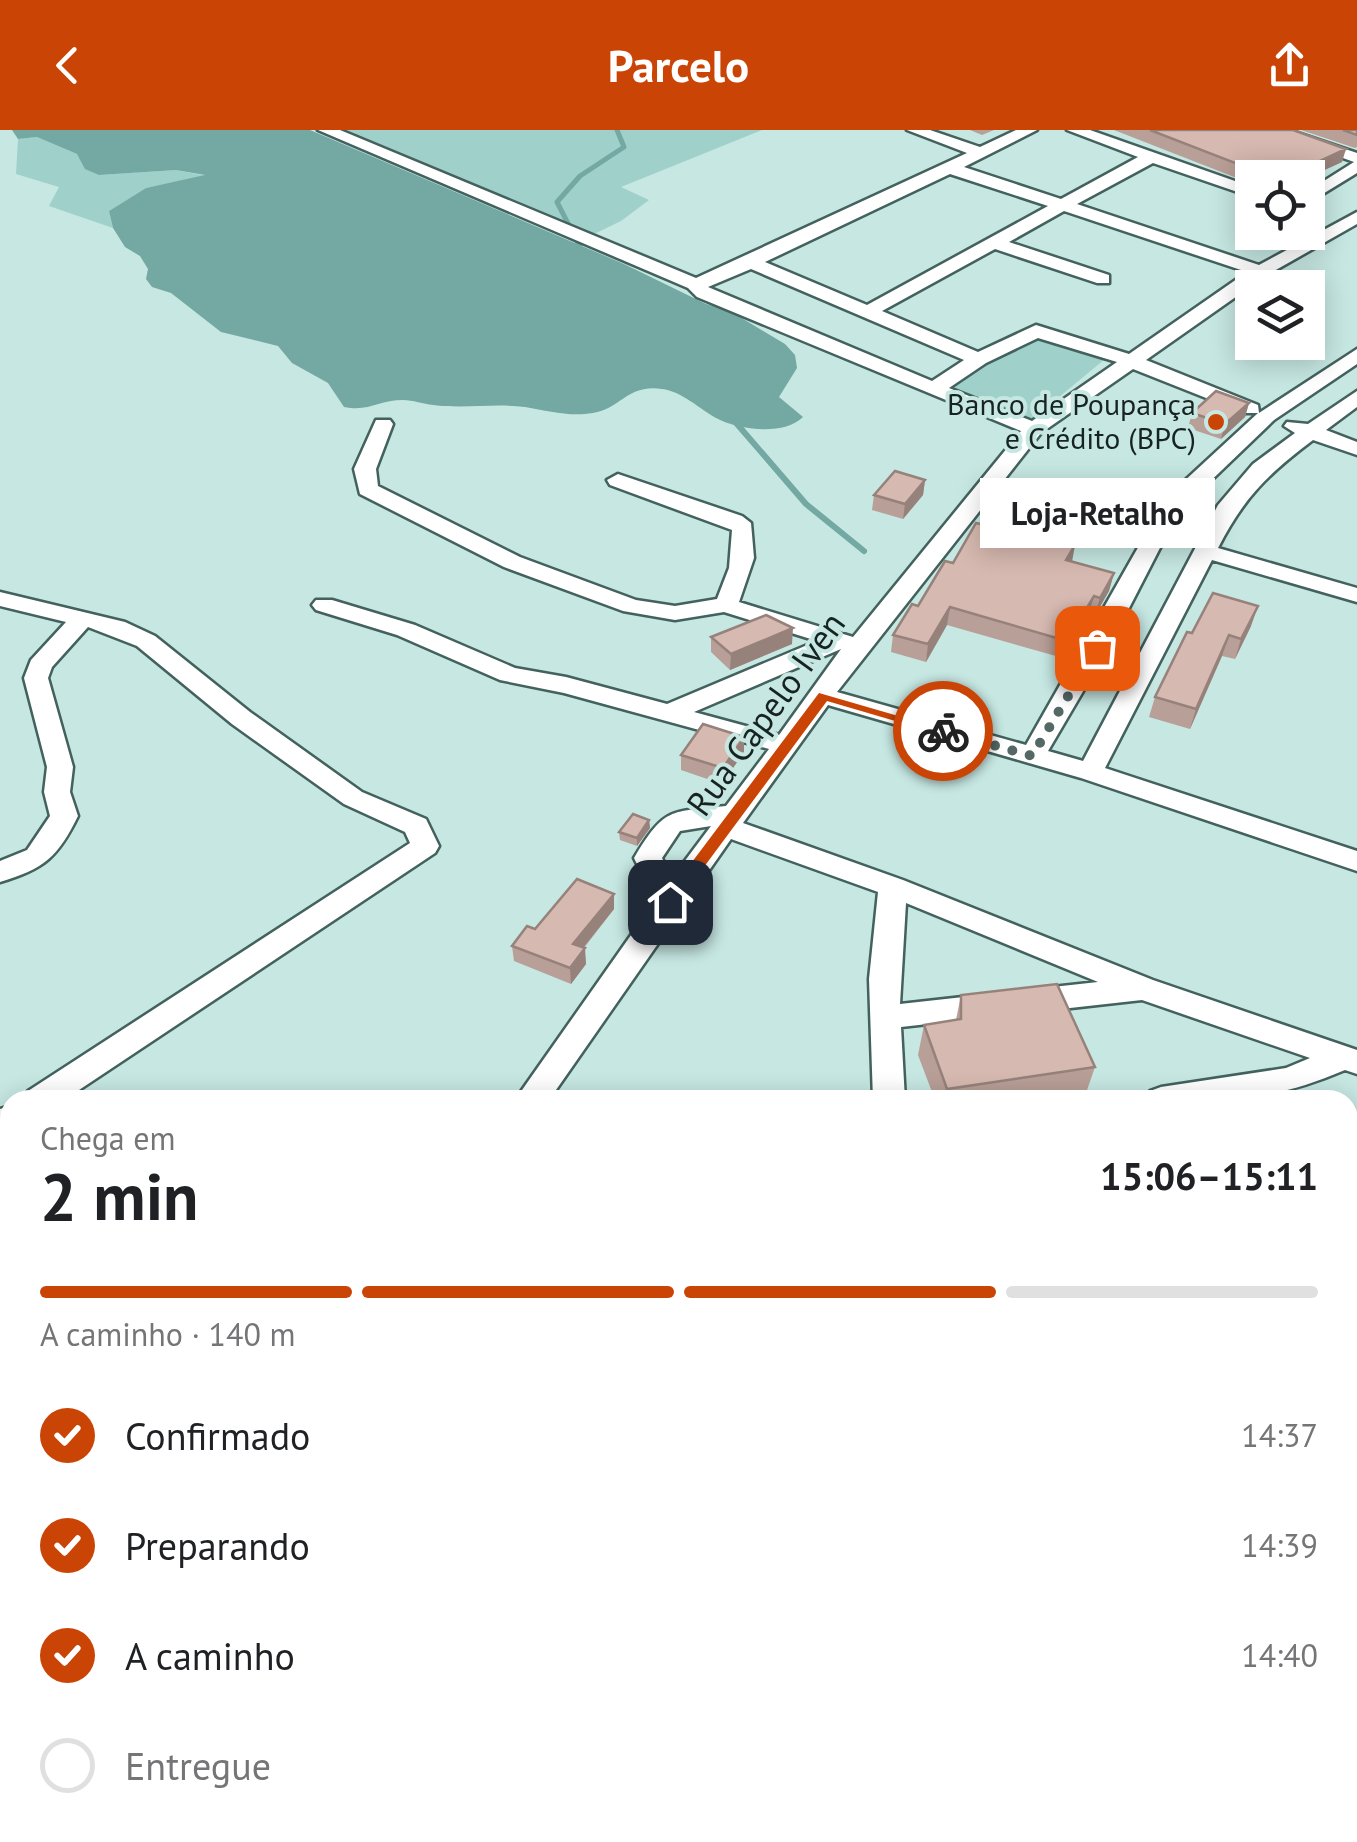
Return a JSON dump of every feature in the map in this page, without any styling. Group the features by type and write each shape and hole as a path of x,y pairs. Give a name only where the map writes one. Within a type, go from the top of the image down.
{"street":[{"path":"326,130 694,284 704,293 806,338 1034,428"},
{"path":"915,130 982,152"},
{"path":"694,284 711,281 1029,130"},
{"path":"1075,130 1235,186"},
{"path":"1273,130 1357,158"},
{"path":"865,313 1151,157"},
{"path":"1325,187 1357,166"},
{"path":"950,168 1258,270"},
{"path":"1325,217 1352,224"},
{"name":"Rua Capelo Iven","path":"1263,270 1352,224"},
{"path":"992,242 1103,279"},
{"path":"750,262 979,359"},
{"name":"Rua Capelo Iven","path":"539,1090 670,902 824,696 848,643 1034,428 1235,288"},
{"path":"935,388 979,359 1036,331 1128,360 1357,448"},
{"path":"1032,756 1162,528 1202,476 1267,416 1357,356"},
{"path":"1090,772 1229,505 1261,469 1357,397"},
{"path":"383,424 365,469 368,490 512,562 631,606 675,612 725,605 848,643"},
{"path":"618,480 734,520 743,528 741,567 734,594 725,605"},
{"path":"1204,551 1357,595"},
{"path":"0,599 118,627 146,641 241,718 353,798 416,826 425,846 370,886 54,1090"},
{"path":"324,605 406,630 509,676 566,685 788,746"},
{"path":"0,872 37,857 53,839 64,816 57,792 60,767 36,678 40,665 82,619"},
{"path":"670,713 848,643"},
{"path":"824,696 1090,772 1357,860"},
{"path":"670,902 648,864 650,850 678,820 731,821 1142,988 1348,1060"},
{"path":"889,1090 884,979 893,886"},
{"path":"886,1016 1142,988"},
{"path":"1226,1090 1290,1080 1348,1060"}],"shaded area":[{"path":"12,130 310,130 624,264 706,304 730,311 785,344 795,355 797,368 779,397 803,417 773,429 736,426 676,393 650,388 632,393 603,411 584,414 403,400 344,407 328,383 292,363 278,346 221,332 171,293 152,287 140,256 125,247 113,228 109,211 146,188 205,175 176,170 99,175 85,169 77,154 37,137 18,139"},
{"path":"347,130 762,130 621,187 649,200 621,221 594,234"},
{"path":"37,137 77,154 99,175 176,170 207,176 146,188 109,211 113,228 49,206 59,187 16,174 18,139"},
{"path":"1035,336 1105,359 1030,421 946,388"}],"building":[{"path":"1150,130 1293,130 1346,149 1322,160 1235,163"},
{"path":"1216,391 1249,403 1225,424 1192,413"},
{"path":"895,471 925,480 905,504 874,495"},
{"path":"976,523 1075,545 1066,560 1114,573 1100,598 1094,596 1067,641 950,607 928,644 893,635 912,604 918,606 945,561 953,563"},
{"path":"1213,593 1258,606 1241,639 1229,635 1196,709 1155,697 1187,632 1192,633"},
{"path":"766,615 793,628 731,654 711,637"},
{"path":"703,724 744,737 723,768 681,755"},
{"path":"633,814 649,820 637,838 619,832"},
{"path":"577,879 614,894 573,944 585,948 570,968 512,946 527,926 535,929"},
{"path":"1057,984 1095,1067 947,1089 924,1025 961,1019 961,995"}],"waterway":[{"path":"582,251 557,202 580,176 624,147 617,130"},
{"path":"731,417 806,504 864,551"}],"way so far":[{"path":"943,731 1032,756 1097,648"}],"place":[{"name":"Banco de Poupança e Crédito (BPC)","path":"1216,422"},
{"name":"Loja-Retalho","path":"1097,648"}],"route":[{"path":"670,902 824,696 943,731"}]}
